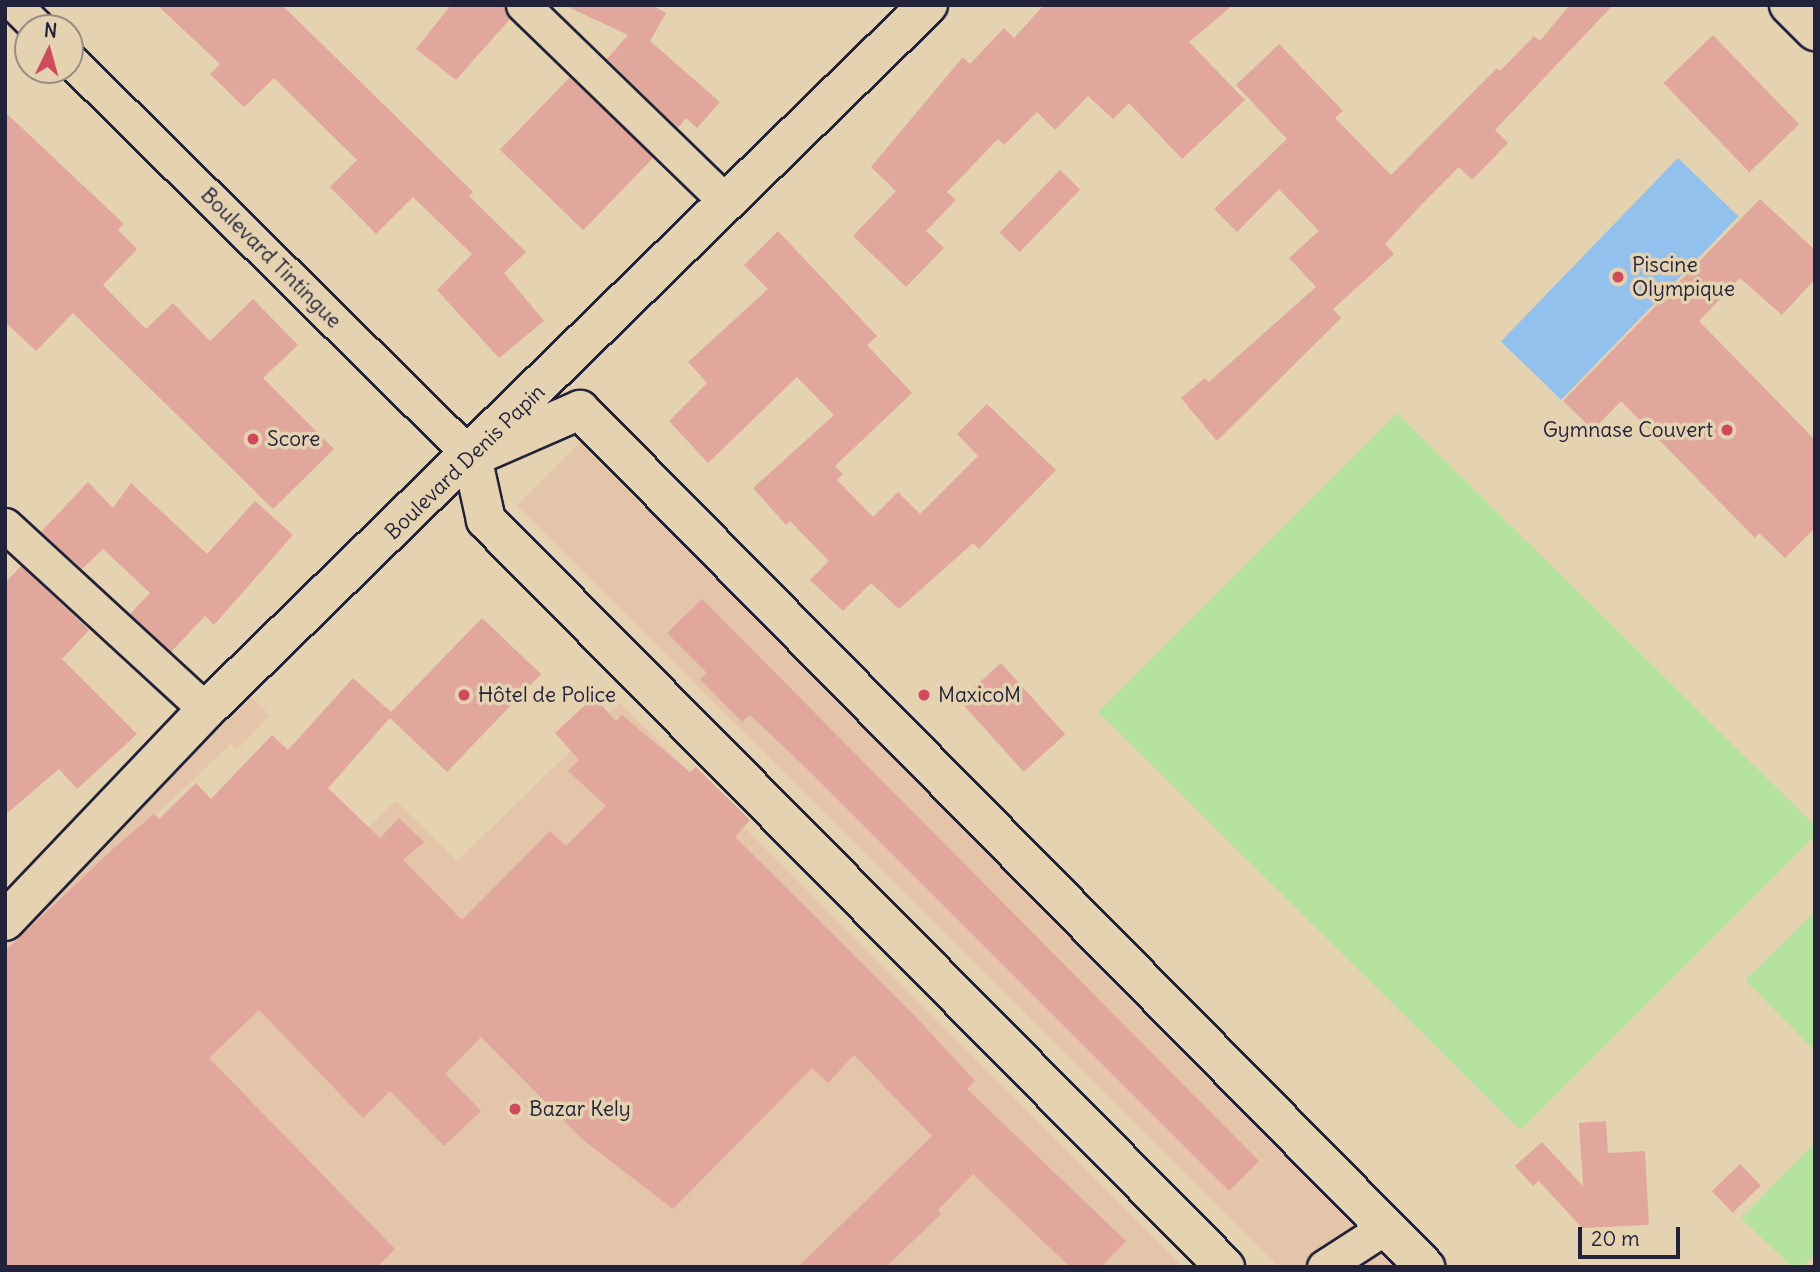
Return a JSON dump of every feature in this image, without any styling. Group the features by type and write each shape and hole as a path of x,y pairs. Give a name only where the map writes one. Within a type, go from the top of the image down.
{"street":[{"path":"523,5 727,203"},
{"path":"1789,5 1815,31"},
{"name":"Boulevard Denis Papin","path":"10,908 206,710 472,457 922,7"},
{"name":"Boulevard Tintingue","path":"84,74 472,457"},
{"path":"1226,1267 486,520 472,457 580,410 1425,1267"},
{"path":"5,525 206,710"},
{"path":"1324,1267 1386,1227"}],"shaded area":[{"path":"589,433 1418,1262 1412,1267 1279,1267 517,505"},
{"name":"Bazar Kely","path":"242,688 270,715 237,750 231,744 124,845 239,951 396,801 457,861 620,703 1183,1267 5,1267 5,919"}],"green space":[{"path":"1397,413 1815,826 1815,836 1520,1130 1098,712"},
{"path":"1815,911 1815,1051 1745,980"},
{"path":"1815,1142 1815,1254 1802,1267 1792,1267 1741,1218"}],"water":[{"name":"Piscine Olympique","path":"1678,158 1738,216 1561,400 1501,341"}],"building":[{"path":"157,5 282,5 473,192 469,196 526,252 504,273 544,321 499,358 437,290 472,254 413,197 376,234 330,187 357,160 274,78 244,107 210,74 220,64"},
{"path":"451,5 504,5 510,19 456,80 416,49"},
{"path":"564,5 652,5 666,13 650,41 720,102 697,128 686,118 678,128 607,59 628,35"},
{"path":"1044,5 1233,5 1189,42 1245,100 1182,159 1129,103 1113,119 1088,96 1055,130 1037,112 1004,145 998,139 947,192 956,200 926,231 944,248 906,287 853,236 896,191 871,167 963,57 970,64 1004,28 1014,38"},
{"path":"1570,5 1613,5 1495,130 1508,143 1472,180 1459,167 1420,206 1385,244 1394,254 1333,309 1341,318 1217,441 1181,398 1205,378 1209,382 1316,287 1289,258 1319,231 1279,189 1237,232 1214,209 1287,139 1236,85 1279,44 1343,111 1335,118 1391,175 1497,68 1500,71 1534,36 1540,41"},
{"path":"1713,35 1799,124 1750,172 1663,83"},
{"path":"570,77 653,158 583,230 500,150"},
{"path":"5,112 124,224 118,230 137,249 103,285 146,329 173,303 210,341 253,299 298,345 263,378 334,449 273,509 73,313 36,351 5,322"},
{"path":"1060,170 1080,189 1020,252 1000,233"},
{"path":"1760,199 1815,250 1815,279 1782,315 1740,278 1699,321 1815,440 1815,528 1785,558 1759,533 1755,538 1621,401 1593,430 1563,401"},
{"path":"778,231 877,336 867,345 912,393 835,466 843,474 837,480 873,517 898,492 920,514 978,456 957,434 987,404 1056,470 979,549 973,543 899,609 871,583 843,611 810,580 829,561 790,521 786,525 753,488 834,415 797,377 708,463 669,421 707,383 688,362 768,289 744,265"},
{"path":"88,482 113,508 131,483 207,554 255,501 293,535 214,625 205,616 171,652 130,614 150,593 103,549 82,569 41,532"},
{"path":"21,566 89,630 62,659 137,734 77,789 59,769 5,815 5,583"},
{"path":"702,599 1259,1161 1229,1191 806,768 750,715 742,722 700,679 707,673 667,633"},
{"name":"Bazar Kely","path":"482,618 541,674 447,772 390,718 328,788 380,838 399,818 424,842 403,860 462,920 550,831 566,846 606,806 568,771 579,760 555,733 594,697 616,721 622,715 690,772 696,767 750,820 735,837 915,1016 975,1081 967,1089 1126,1241 1101,1267 1070,1267 973,1174 938,1210 941,1214 886,1267 798,1267 932,1136 854,1055 828,1083 812,1068 673,1209 583,1140 481,1037 445,1074 481,1111 444,1146 390,1091 363,1118 259,1010 209,1058 395,1249 377,1267 5,1267 5,951 114,848 154,814 159,819 196,783 211,799 272,735 288,750 353,678 391,712"},
{"path":"1001,663 1065,734 1024,772 959,700"},
{"path":"1606,1121 1608,1153 1645,1151 1649,1225 1582,1228 1539,1181 1533,1186 1515,1166 1542,1142 1583,1186 1579,1123"},
{"path":"1740,1164 1761,1186 1733,1213 1712,1191"}],"place":[{"name":"Piscine Olympique","path":"1618,277"},
{"name":"Gymnase Couvert","path":"1727,430"},
{"name":"Score","path":"253,439"},
{"name":"Hôtel de Police","path":"464,695"},
{"name":"MaxicoM","path":"924,695"},
{"name":"Bazar Kely","path":"515,1109"}]}
